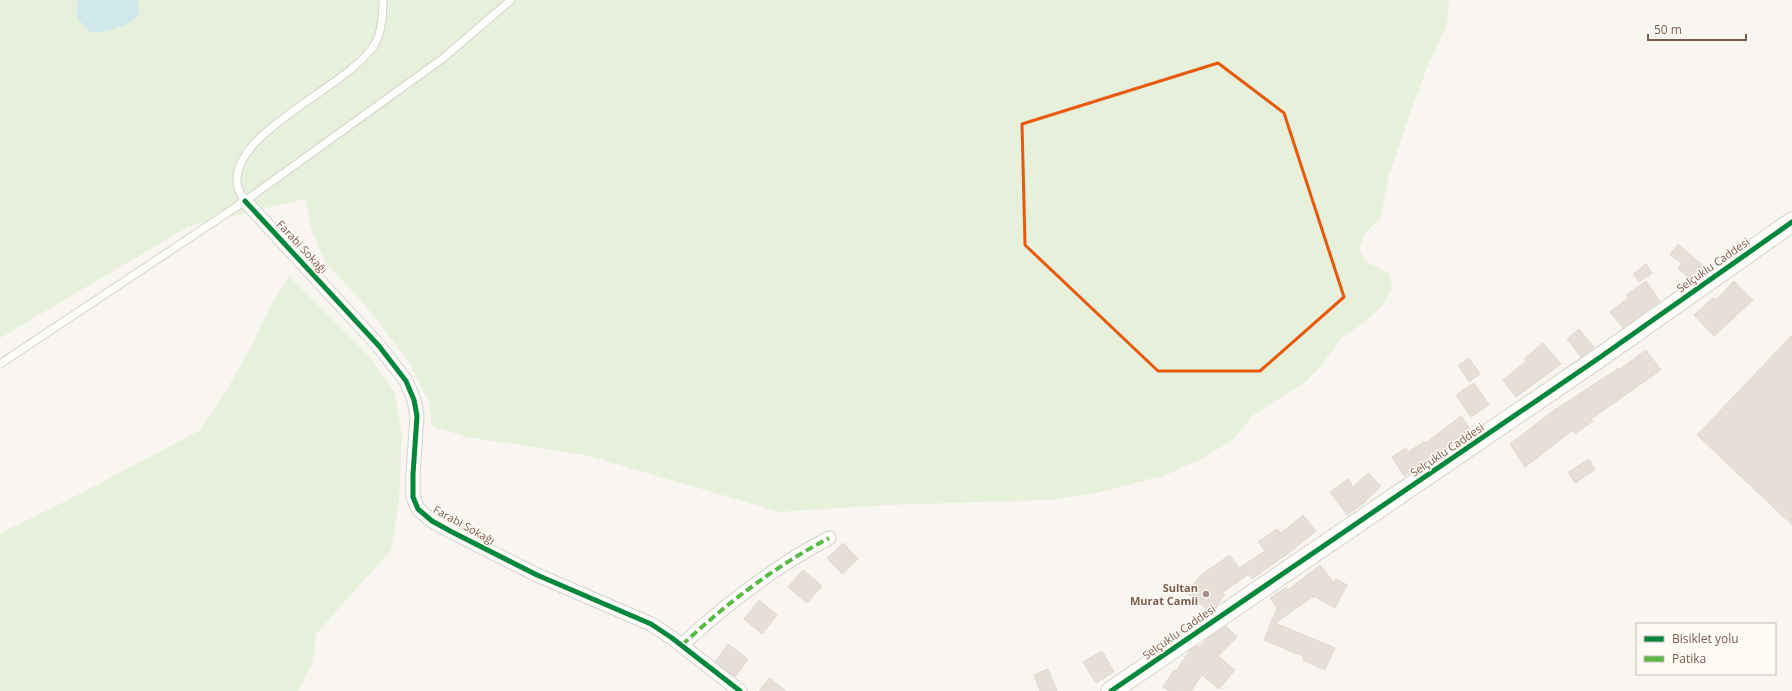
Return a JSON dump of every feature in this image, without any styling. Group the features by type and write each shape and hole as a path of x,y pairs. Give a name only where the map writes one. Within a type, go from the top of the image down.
{"street":[{"name":"Farabi Sokağı","path":"245,201 379,346 406,380 414,400 417,416 413,474 414,497 418,509 432,521 537,575 652,624 682,645 740,691"},
{"name":"Selçuklu Caddesi","path":"1111,691 1592,362 1792,222"},
{"path":"682,645 716,613 747,589 802,552 829,538"}],"lane":[{"path":"245,201 238,188 238,171 244,154 259,137 352,68 369,52 377,40 383,12 383,0"},
{"path":"0,364 245,201 442,60 511,0"}],"highlighted area":[{"path":"1218,63 1284,113 1344,297 1260,371 1158,371 1025,245 1022,124"}],"green space":[{"path":"0,0 1449,0 1447,24 1431,58 1415,99 1388,178 1381,217 1366,232 1359,250 1366,262 1390,274 1392,288 1382,306 1363,323 1342,338 1319,368 1305,382 1252,416 1235,438 1205,457 1166,475 1095,493 1051,500 886,505 780,512 585,455 467,437 431,426 430,403 409,362 366,306 325,262 311,229 305,199 189,226 0,338"},
{"path":"289,276 370,357 395,393 402,437 399,501 391,550 316,634 313,661 298,691 0,691 0,533 64,502 199,431 221,399 251,348 269,309"}],"water":[{"path":"77,0 137,0 139,13 133,20 121,26 106,31 92,32 87,29 78,18"}],"building":[{"path":"1678,244 1705,267 1691,280 1678,268 1682,263 1670,255"},
{"path":"1646,264 1652,273 1639,282 1633,274"},
{"path":"1646,281 1660,301 1623,328 1610,312 1628,298 1626,295"},
{"path":"1734,281 1753,300 1714,336 1694,315 1713,298 1716,300"},
{"path":"1579,329 1594,347 1581,357 1567,339"},
{"path":"1792,335 1792,525 1697,435"},
{"path":"1543,343 1561,364 1516,397 1503,380 1526,361 1524,359"},
{"path":"1646,350 1661,370 1591,419 1593,421 1575,434 1573,430 1525,467 1510,444 1553,411 1619,368 1620,369"},
{"path":"1469,358 1480,374 1469,382 1458,365"},
{"path":"1474,383 1489,405 1471,417 1456,395"},
{"path":"1461,416 1470,429 1452,441 1454,444 1404,476 1392,457 1406,448 1408,452 1425,441 1426,443"},
{"path":"1589,459 1595,470 1575,483 1568,472"},
{"path":"1368,473 1381,486 1364,503 1347,515 1330,492 1348,479 1353,487"},
{"path":"1303,515 1316,531 1252,579 1249,574 1222,593 1225,595 1216,606 1209,611 1186,592 1201,575 1230,555 1239,568 1265,551 1258,542 1277,529 1281,533"},
{"path":"843,543 858,559 842,574 827,558"},
{"path":"1320,565 1334,583 1336,579 1347,585 1335,608 1314,596 1275,623 1335,648 1325,670 1303,660 1304,657 1264,640 1277,608 1270,598 1286,587 1288,590"},
{"path":"803,570 822,586 807,603 788,587"},
{"path":"759,600 777,615 762,634 744,619"},
{"path":"1226,626 1237,637 1218,656 1235,670 1219,689 1202,675 1191,691 1169,691 1163,687 1190,650 1197,646 1199,647 1208,638"},
{"path":"728,644 748,659 735,677 715,662"},
{"path":"1102,651 1114,672 1096,683 1083,662"},
{"path":"1048,669 1057,691 1040,691 1034,675"},
{"path":"769,678 786,691 759,691"}],"marked path":[{"path":"682,645 734,600 789,561 829,538"}],"cycle path":[{"path":"245,201 379,346 406,381 414,400 417,416 413,497 418,509 432,521 537,575 651,624 672,638 740,691"},
{"path":"1111,691 1599,358 1792,222"}],"place":[{"name":"Sultan Murat Camii","path":"1206,594"}]}
